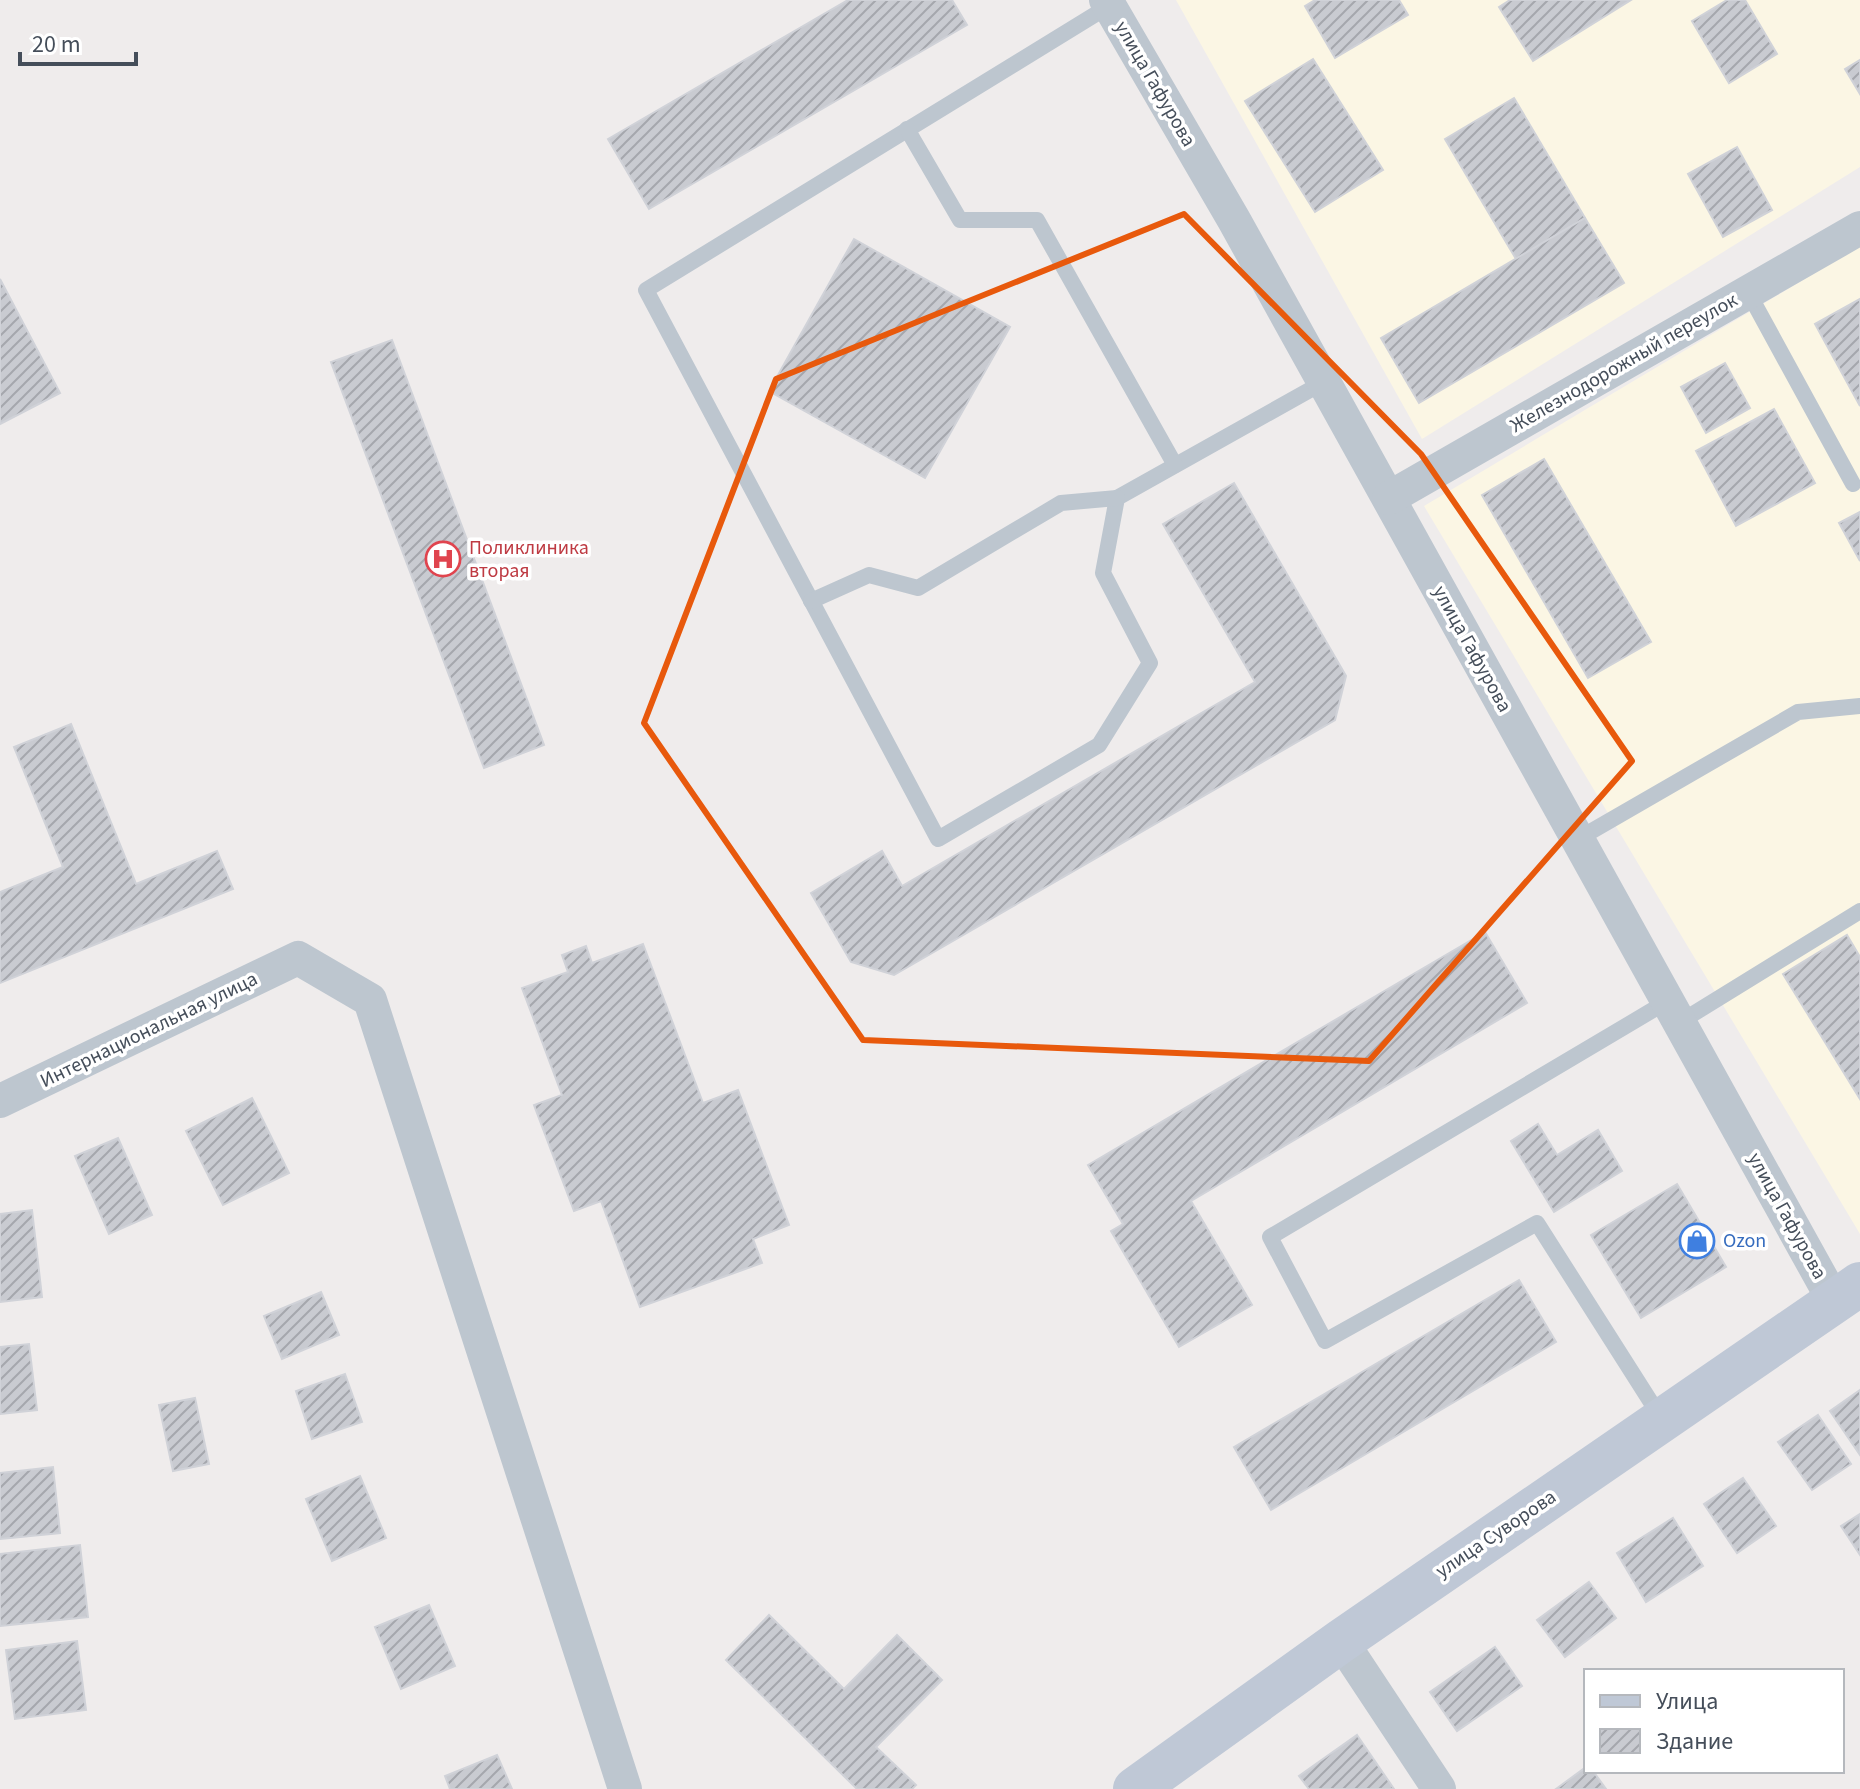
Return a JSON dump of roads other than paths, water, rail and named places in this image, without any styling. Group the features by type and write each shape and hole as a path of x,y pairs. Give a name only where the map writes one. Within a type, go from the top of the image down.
{"street":[{"name":"улица Гафурова","path":"1107,3 1234,220 1674,1011 1847,1293"},
{"name":"Железнодорожный переулок","path":"1389,498 1860,228"},
{"name":"Интернациональная улица","path":"0,1101 298,958 370,1000 625,1789"},
{"name":"улица Суворова","path":"1135,1789 1341,1641 1847,1293"},
{"path":"1341,1641 1439,1789"}],"lane":[{"path":"1107,3 646,290 938,839 1099,745 1150,663 1103,573 1117,498"},
{"path":"907,129 960,220 1037,220 1175,465"},
{"path":"1748,292 1853,484"},
{"path":"811,601 869,575 918,588 1061,503 1117,498 1324,382"},
{"path":"1578,839 1798,712 1860,706"},
{"path":"1662,1421 1537,1223 1325,1341 1270,1237 1674,1011 1860,911"}],"place":[{"name":"Поликлиника вторая","path":"443,559"},
{"name":"Ozon","path":"1697,1241"}]}
